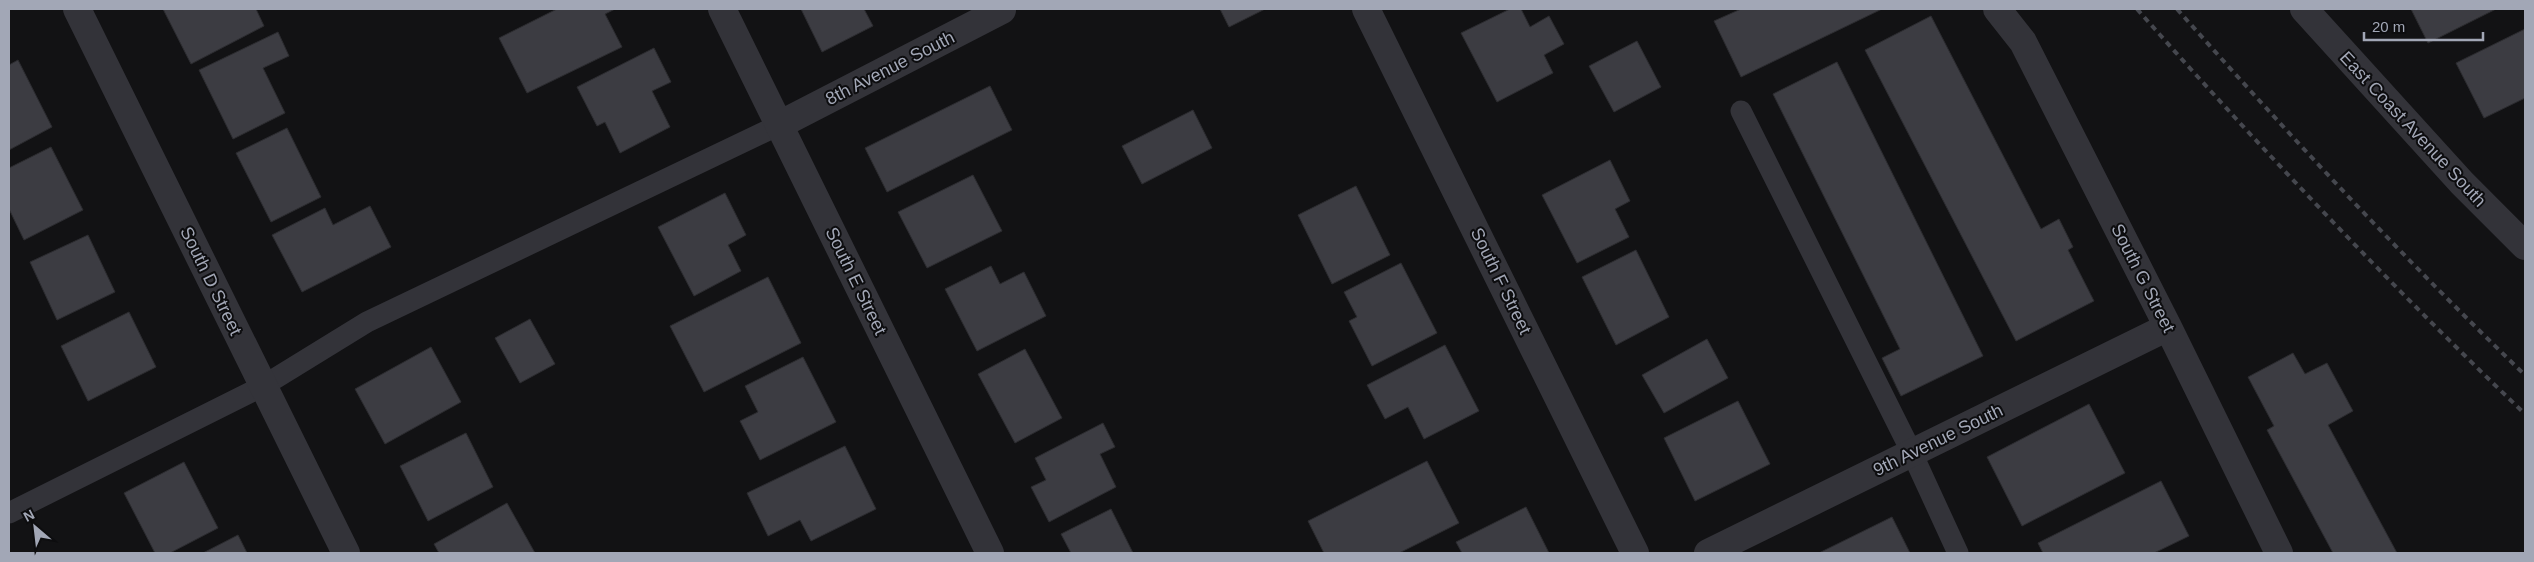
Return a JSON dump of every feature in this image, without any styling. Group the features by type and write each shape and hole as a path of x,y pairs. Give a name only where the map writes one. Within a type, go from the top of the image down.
{"street":[{"name":"South D Street","path":"77,9 346,553"},
{"name":"South E Street","path":"722,9 990,553"},
{"name":"South F Street","path":"1366,9 1635,553"},
{"name":"South G Street","path":"1997,9 2023,42 2168,327 2279,553"},
{"name":"East Coast Avenue South","path":"2304,9 2462,183 2525,246"},
{"name":"8th Avenue South","path":"779,125 1002,10"},
{"name":"9th Avenue South","path":"1708,553 2168,327"}],"lane":[{"path":"1741,111 1912,453 1958,553"},
{"path":"9,513 263,386 367,322 779,125"}],"building":[{"path":"163,9 256,9 264,26 191,64"},
{"path":"557,9 615,9 605,14 622,47 527,93 499,38"},
{"path":"801,9 864,9 873,26 822,52"},
{"path":"1220,9 1265,9 1229,27"},
{"path":"1510,9 1521,9 1530,27 1549,16 1564,44 1544,55 1553,73 1497,102 1461,33"},
{"path":"1741,9 1882,9 1741,77 1714,21"},
{"path":"2411,9 2496,9 2428,43"},
{"path":"1931,16 2041,229 2059,219 2073,247 2068,250 2094,301 2016,341 1865,50"},
{"path":"2525,29 2525,98 2484,118 2456,63"},
{"path":"278,32 289,56 263,68 285,113 233,139 199,70"},
{"path":"1637,41 1661,87 1614,112 1589,66"},
{"path":"654,48 671,82 652,91 670,127 620,153 605,122 597,126 577,87"},
{"path":"18,60 52,127 9,150 9,65"},
{"path":"1837,62 1983,356 1901,396 1882,358 1900,349 1773,94"},
{"path":"990,86 1012,130 887,192 865,148"},
{"path":"1193,110 1212,148 1142,184 1122,146"},
{"path":"287,128 321,197 271,222 236,153"},
{"path":"51,147 83,210 24,240 9,209 9,168"},
{"path":"1610,160 1630,201 1615,209 1629,237 1577,263 1542,195"},
{"path":"973,175 1002,231 927,268 898,212"},
{"path":"1356,186 1390,255 1332,284 1298,215"},
{"path":"725,193 746,235 728,245 741,271 694,296 658,227"},
{"path":"370,206 391,247 302,292 272,235 325,208 333,225"},
{"path":"88,235 115,292 57,320 30,262"},
{"path":"1636,250 1669,317 1616,345 1582,277"},
{"path":"1401,263 1437,333 1372,366 1349,321 1357,317 1344,292"},
{"path":"991,266 1000,284 1024,272 1046,316 977,351 945,289"},
{"path":"768,277 801,343 704,392 670,326"},
{"path":"129,312 156,367 88,401 61,346"},
{"path":"530,319 555,364 520,383 495,338"},
{"path":"1707,339 1728,378 1664,413 1642,375"},
{"path":"1445,345 1479,411 1424,439 1408,407 1385,419 1367,385"},
{"path":"431,347 461,402 385,444 355,389"},
{"path":"1025,349 1062,418 1015,443 978,374"},
{"path":"2293,353 2305,374 2327,363 2353,411 2328,425 2397,553 2333,553 2267,430 2274,426 2248,377"},
{"path":"803,357 836,422 760,460 740,421 758,412 745,386"},
{"path":"1738,401 1770,464 1695,501 1664,438"},
{"path":"2089,404 2125,473 2022,526 1987,457"},
{"path":"1103,423 1115,447 1100,454 1116,487 1049,522 1031,487 1046,480 1035,458"},
{"path":"466,433 493,487 428,521 400,466"},
{"path":"845,446 876,509 811,541 800,520 768,536 747,493"},
{"path":"1427,461 1459,523 1399,553 1324,553 1308,521"},
{"path":"184,462 218,528 170,553 155,553 124,493"},
{"path":"2161,481 2189,536 2154,553 2043,553 2038,543"},
{"path":"507,503 535,553 439,553 434,544"},
{"path":"1526,507 1549,553 1462,553 1456,542"},
{"path":"1111,509 1133,553 1071,553 1061,534"},
{"path":"1892,517 1910,553 1819,553"},
{"path":"238,535 247,553 203,553"}],"railway":[{"path":"2137,9 2327,216 2525,414"},
{"path":"2177,9 2347,195 2525,375"}]}
